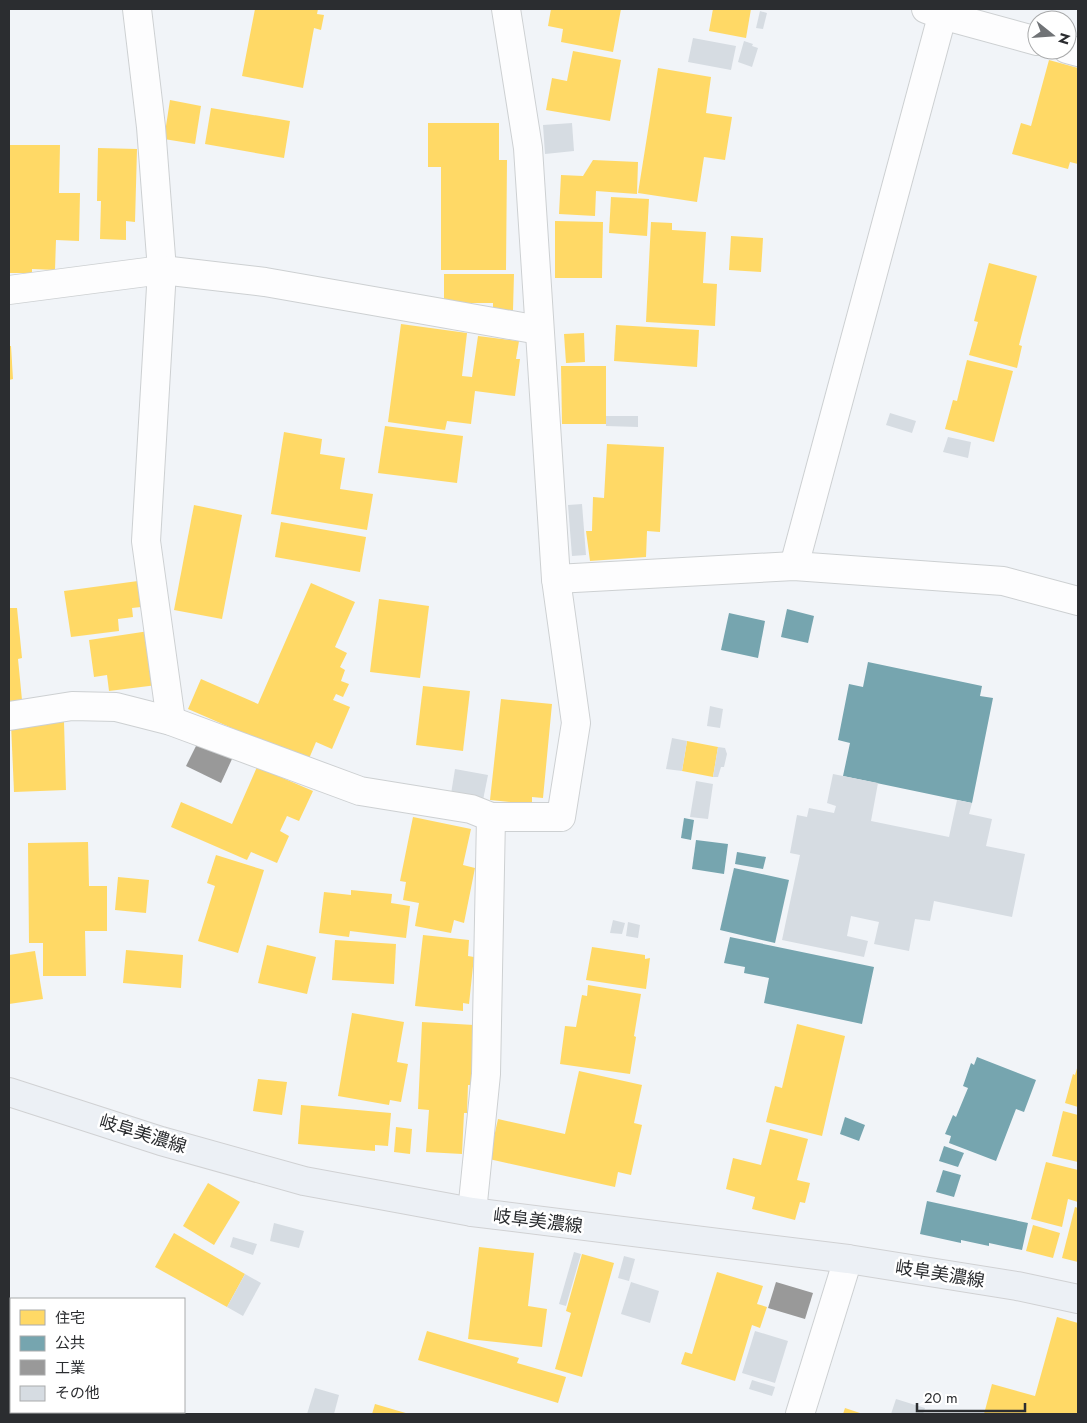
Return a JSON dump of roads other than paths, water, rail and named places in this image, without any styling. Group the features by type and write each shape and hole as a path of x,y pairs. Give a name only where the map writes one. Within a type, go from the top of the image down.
{"main road":[{"name":"岐阜美濃線","path":"9,1092 161,1141 304,1182 472,1212 848,1259 1017,1286 1078,1299"}],"street":[{"path":"137,9 151,127 162,270 146,541 171,721"},
{"path":"9,716 72,706 116,707 171,721 360,791 471,809 491,817 562,817 576,723 556,579 528,148 506,9"},
{"path":"794,566 938,11 1027,38"},
{"path":"9,290 162,270 264,282 539,330"},
{"path":"556,579 794,566 1002,580 1078,601"},
{"path":"472,1212 486,1074 491,817"},
{"path":"800,1414 848,1259"}]}
